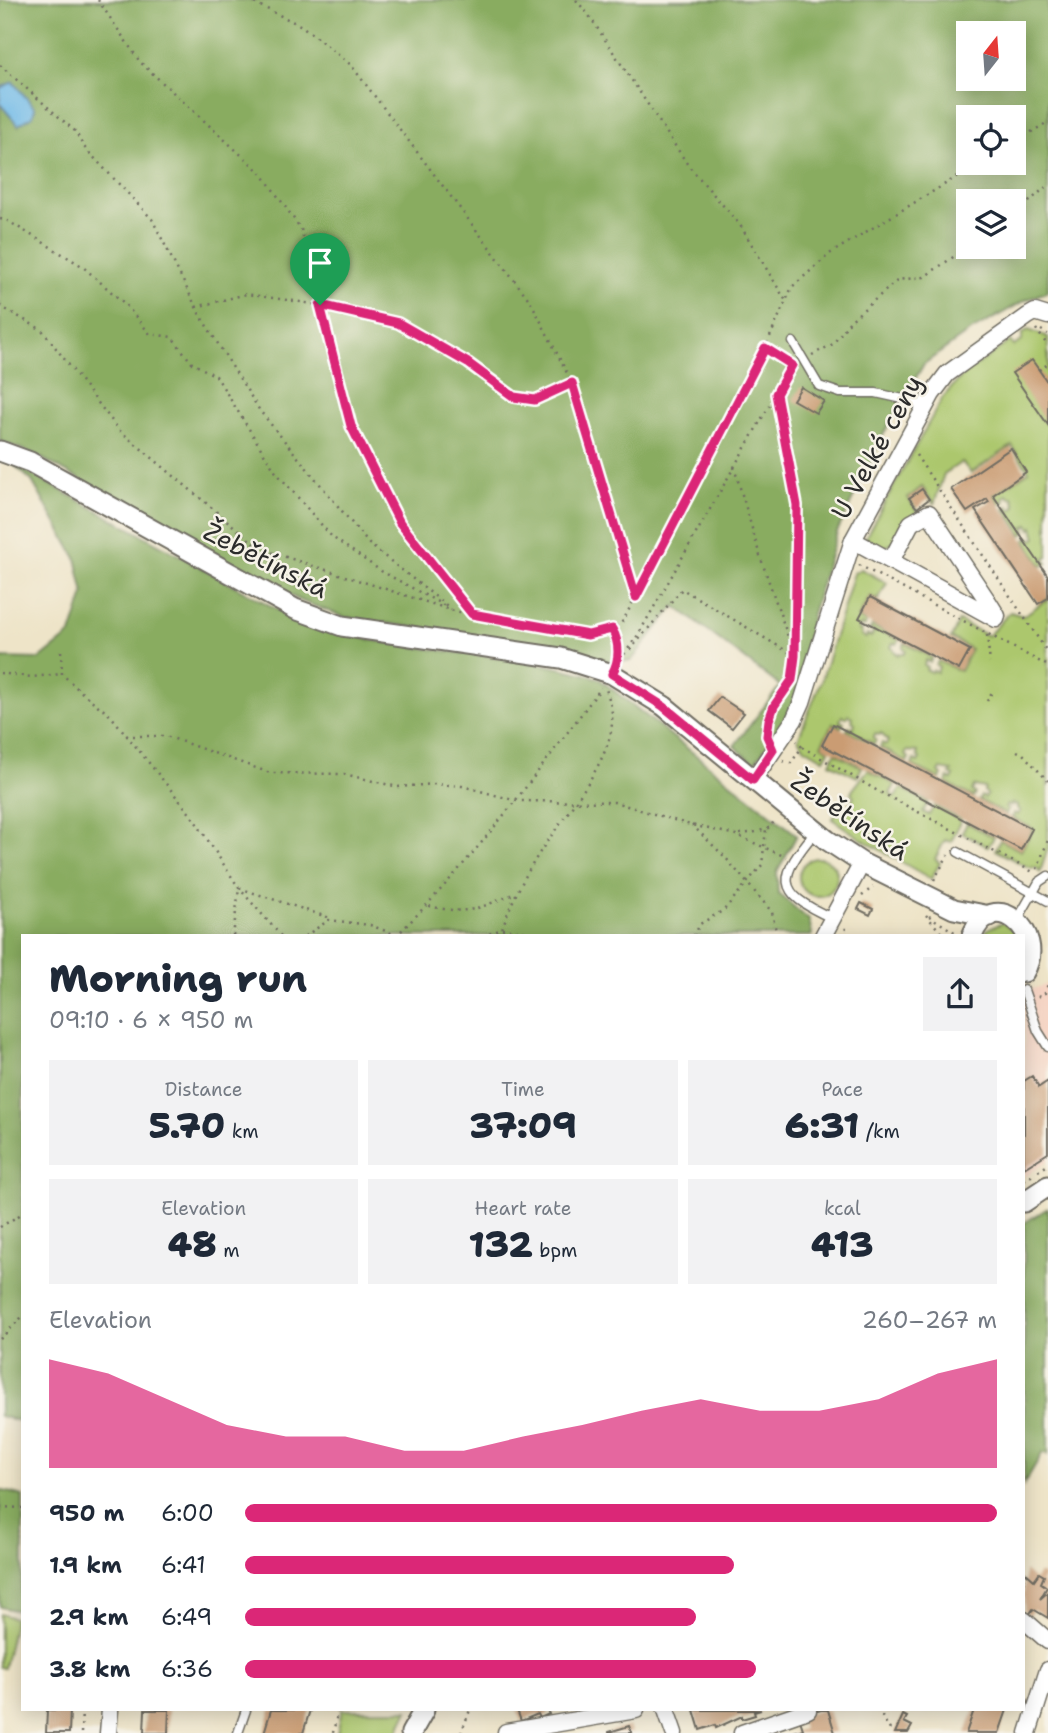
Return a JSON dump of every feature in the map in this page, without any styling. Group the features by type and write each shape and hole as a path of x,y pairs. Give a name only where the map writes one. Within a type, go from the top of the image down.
{"street":[{"name":"U Velké ceny","path":"753,780 776,756 794,720 853,540 925,407 947,374 1028,316 1035,312 1048,316"},
{"name":"Žebětínská","path":"0,451 30,462 295,609 322,620 384,634 561,658 612,674 663,706 816,831 862,863 954,909 990,916 1006,913 1019,917"},
{"name":"U Velké ceny","path":"853,540 891,561 960,599 996,619 993,609 929,513 911,523 891,561"},
{"path":"825,934 840,921 862,863"},
{"path":"954,909 971,934"},
{"path":"973,934 990,916"},
{"path":"1019,917 1029,926 1038,963"},
{"path":"1025,1201 1048,1186"},
{"path":"1025,1621 1048,1641"},
{"path":"1028,1733 1048,1670"},
{"path":"108,1733 110,1711"},
{"path":"411,1733 423,1711"},
{"path":"506,1732 630,1711"},
{"path":"666,1711 674,1733"},
{"path":"742,1733 805,1711"}],"lane":[{"path":"793,342 819,386 840,393 876,393 925,407"},
{"path":"816,831 792,861 787,876 790,891 811,908 840,921"},
{"path":"955,849 1048,901"},
{"path":"1019,917 1039,882 1048,876"},
{"path":"1025,993 1038,1031 1048,1047"},
{"path":"238,1733 246,1711"}],"path":[{"path":"98,0 140,62 262,174 301,229 351,426 400,523 472,614"},
{"path":"248,0 302,26 351,65 531,302 572,383 636,597"},
{"path":"576,0 688,165 740,225 786,301"},
{"path":"0,65 76,132 83,146 152,219 196,307 260,411 369,544 454,611"},
{"path":"1026,135 1048,122"},
{"path":"0,306 42,330 119,430 261,549 454,611 588,635 612,629 623,621 765,348 792,287 831,253 960,175"},
{"path":"1026,204 1048,185"},
{"path":"0,219 8,221 82,266 125,304 149,334 172,337 192,363 216,376 275,471 332,537 381,571 454,611"},
{"path":"618,663 638,635 792,365 833,344 850,321 898,280 923,277 956,255"},
{"path":"196,307 246,294 320,305 398,323 468,363 514,397 535,400 572,383"},
{"path":"1048,334 1033,325 1048,346"},
{"path":"765,348 792,365"},
{"path":"1039,370 1048,364"},
{"path":"776,394 797,505 795,656 792,680 774,706 767,736 776,756 791,763 802,747"},
{"path":"912,449 1048,653"},
{"path":"734,467 760,556 795,656"},
{"path":"853,562 1048,666"},
{"path":"618,663 682,589 795,656"},
{"path":"612,629 618,639 618,663"},
{"path":"987,634 990,663"},
{"path":"61,652 62,674"},
{"path":"0,673 31,677 62,674 111,716 192,816 239,888 279,934"},
{"path":"398,934 427,906 517,801 604,684 610,702 612,723 603,755 516,893 502,929"},
{"path":"987,701 992,692"},
{"path":"126,737 166,736 270,773 344,774 398,787 435,784 462,786 517,801 614,803 736,835 792,861"},
{"path":"796,737 802,747 876,790 1036,874 1048,840"},
{"path":"1017,751 1048,781"},
{"path":"736,835 766,829 775,821 777,800"},
{"path":"692,825 726,857 772,912 778,934"},
{"path":"695,934 700,924 724,910 762,865 766,829"},
{"path":"934,883 955,849"},
{"path":"858,904 862,896 873,887"},
{"path":"239,888 327,917 329,920 370,925 391,934"},
{"path":"233,934 239,888"},
{"path":"427,906 454,911 474,911 516,893"},
{"path":"917,910 955,934"},
{"path":"926,915 942,934"},
{"path":"308,934 329,920"},
{"path":"840,921 842,934"},
{"path":"488,934 502,929 544,934"},
{"path":"1028,1001 1047,995 1038,963"},
{"path":"0,1227 21,1214"},
{"path":"0,1339 21,1318"},
{"path":"0,1507 21,1508"},
{"path":"81,1733 82,1711"},
{"path":"333,1733 338,1711"},
{"path":"461,1733 470,1711"},
{"path":"879,1711 892,1733"}],"shaded area":[{"path":"1048,984 1048,1161 1025,1176 1025,992"}],"green space":[{"path":"0,0 1048,0 1048,291 1026,300 966,334 924,364 890,421 837,532 812,614 796,699 780,729 754,763 734,746 780,686 675,606 631,661 608,661 562,649 344,617 299,600 34,454 0,441 0,104 18,125 13,82 0,88"},
{"path":"1028,330 1048,337 1048,557 1044,559 1047,563 1042,566 1025,540 1029,537 1032,540 1036,538 1033,527 1031,529 1028,525 1022,535 1005,509 1009,506 1011,510 1016,507 1013,497 1003,497 1005,501 1001,504 993,495 1029,471 1012,446 971,473 962,462 944,474 934,504 922,487 908,498 919,514 894,543 883,548 865,538 943,397 963,375 1010,341 1014,346 1022,341 1022,333"},
{"path":"13,464 291,617 328,630 405,646 522,661 598,678 797,835 777,872 778,893 809,920 812,934 21,934 21,1421 0,1416 0,658 40,659 71,634 84,594 76,558 32,481"},
{"path":"861,569 887,583 878,600 870,596 858,618 866,623 864,627 860,625 858,630 862,632 861,635 871,637 874,632 870,630 872,626 899,640 891,647 898,655 904,654 905,643 932,658 930,662 926,660 924,665 926,670 931,672 937,672 938,661 960,671 971,649 951,638 959,621 988,636 1010,612 1023,616 1048,599 1048,848 1040,872 1037,868 1028,867 995,850 1000,840 1021,851 1033,829 1012,817 1020,811 1017,805 1007,804 1006,814 979,800 987,794 985,788 974,786 973,797 946,783 948,778 952,780 954,776 950,774 952,771 941,769 940,779 912,765 914,760 918,762 920,758 917,756 918,752 907,751 907,762 880,747 888,741 881,733 875,734 874,744 847,730 849,726 853,728 855,723 848,715 846,718 842,716 840,721 844,723 841,727 833,723 821,745 829,750 824,759 805,748 798,739 822,679 854,573"},
{"path":"835,753 862,767 857,777 830,763"},
{"path":"868,770 895,785 890,794 895,797 901,788 928,802 923,812 929,815 934,806 961,820 951,842 945,840 935,859 940,863 931,879 832,819 839,811 844,813 854,797 851,792"},
{"path":"967,823 994,837 988,847 962,833"},
{"path":"818,858 831,864 837,877 831,890 818,896 805,890 799,877 805,864"},
{"path":"1003,923 1020,934 984,934 989,928"},
{"path":"1048,1208 1048,1455 1043,1452 1025,1482 1025,1222"},
{"path":"0,1490 21,1495 21,1588 19,1611 0,1607"},
{"path":"0,1614 15,1618 4,1668 0,1667"},
{"path":"342,1711 408,1711 397,1733 337,1733"}],"water":[{"path":"13,82 35,108 33,116 18,125 0,104 0,88"}],"building":[{"path":"1032,360 1048,383 1048,425 1012,373"},
{"path":"801,387 824,401 816,413 793,400"},
{"path":"1011,448 1026,472 993,495 1048,576 1048,598 1038,604 975,510 989,502 987,499 967,512 951,489"},
{"path":"922,489 929,499 917,508 909,498"},
{"path":"870,597 970,650 959,670 859,618"},
{"path":"720,697 744,713 732,728 709,711"},
{"path":"833,724 1032,829 1021,850 822,745"},
{"path":"861,903 873,909 870,915 858,909"},
{"path":"1032,1076 1039,1087 1048,1081 1048,1153 1025,1167 1025,1080"},
{"path":"1025,1572 1034,1580 1039,1573 1044,1576 1041,1583 1047,1587 1040,1599 1048,1592 1048,1618 1033,1609 1029,1615 1025,1611"},
{"path":"47,1711 70,1711 69,1733 46,1733"},
{"path":"145,1711 169,1711 168,1733 144,1733"},
{"path":"271,1711 310,1711 303,1733 264,1733"},
{"path":"517,1711 548,1711 549,1714 540,1718 538,1714 521,1721"},
{"path":"694,1711 758,1711 754,1712 755,1715 742,1719 742,1716 716,1728 715,1725 700,1730"},
{"path":"828,1711 835,1733 791,1733 803,1729 799,1717"},
{"path":"974,1711 1007,1711 999,1733 966,1733"},
{"path":"903,1715 907,1717 904,1722 912,1726 908,1733 895,1733"},
{"path":"629,1726 632,1733 609,1733 609,1732"}],"route":[{"path":"320,305 398,323 468,363 514,397 535,400 572,383 636,597 765,348 792,365 776,394 797,505 795,656 792,680 774,706 769,720 767,736 773,750 753,780 663,706 612,674 618,663 618,639 612,629 588,635 472,614 400,523 351,426 320,305"}]}
